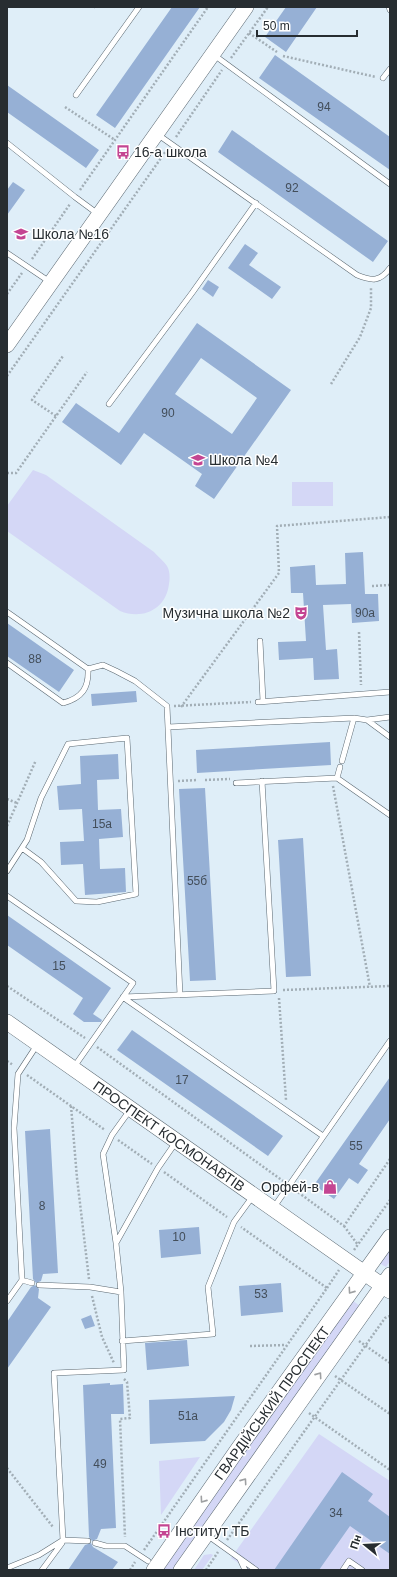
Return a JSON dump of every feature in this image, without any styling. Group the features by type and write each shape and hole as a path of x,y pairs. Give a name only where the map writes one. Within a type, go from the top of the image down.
{"main road":[{"path":"7,345 246,7"},
{"name":"ПРОСПЕКТ КОСМОНАВТІВ","path":"7,1022 364,1273 387,1284"},
{"name":"ГВАРДІЙСЬКИЙ ПРОСПЕКТ","path":"151,1566 238,1449 390,1236"},
{"name":"ГВАРДІЙСЬКИЙ ПРОСПЕКТ","path":"181,1570 387,1284"}],"lane":[{"path":"76,95 139,7"},
{"path":"213,54 390,184"},
{"path":"383,78 390,69"},
{"path":"156,133 357,275 372,280 385,275 390,268"},
{"path":"7,143 75,197 99,214"},
{"path":"109,404 192,293 256,203"},
{"path":"7,253 51,283"},
{"path":"7,612 88,669 89,678 86,688 80,695 72,701 63,703 7,663"},
{"path":"260,641 260,702 390,692"},
{"path":"88,669 102,665 136,681 167,706 180,995"},
{"path":"168,727 354,718 366,720 390,717"},
{"path":"342,761 354,718"},
{"path":"366,720 390,737"},
{"path":"7,871 27,840 41,798 68,744 127,738 136,894 97,902 76,901 41,862 22,848"},
{"path":"334,778 340,767"},
{"path":"236,783 334,778 390,815"},
{"path":"123,997 274,991 262,781"},
{"path":"7,896 132,983 73,1069"},
{"path":"123,997 323,1136"},
{"path":"272,1209 390,1041"},
{"path":"7,1301 22,1280 14,1128 18,1074 38,1044"},
{"path":"42,1570 63,1540 54,1373 119,1372 124,1370 116,1243 103,1154 112,1135 130,1109"},
{"path":"116,1243 158,1168 176,1141"},
{"path":"122,1341 213,1334 208,1287 234,1222 253,1195"},
{"path":"22,1280 32,1283"},
{"path":"39,1285 90,1287 120,1292"},
{"path":"206,1535 256,1570"},
{"path":"7,1568 38,1555 63,1540 88,1541"},
{"path":"95,1543 106,1546 125,1546 140,1556 151,1566"},
{"path":"239,1558 245,1570"},
{"path":"342,1570 349,1561 362,1570"}],"path":[{"path":"7,294 208,7"},
{"path":"7,376 268,7"},
{"path":"249,33 277,52"},
{"path":"283,56 383,78"},
{"path":"65,107 115,140"},
{"path":"331,384 360,337 371,308 372,280"},
{"path":"56,416 32,400 63,356"},
{"path":"7,473 16,473 87,372"},
{"path":"260,702 181,707 279,573 277,526 390,517"},
{"path":"372,586 390,585"},
{"path":"359,632 362,694"},
{"path":"7,826 36,760"},
{"path":"205,780 236,778 236,783"},
{"path":"334,778 370,987"},
{"path":"170,782 198,780"},
{"path":"7,799 17,803"},
{"path":"7,986 91,1043 344,1226 358,1245"},
{"path":"286,1111 279,991 390,986"},
{"path":"7,1061 327,1288"},
{"path":"71,1106 77,1178 90,1287 102,1337 119,1372 127,1382 130,1418 120,1419 125,1546"},
{"path":"344,1226 390,1159"},
{"path":"130,1570 346,1260 390,1200"},
{"path":"206,1570 385,1318 390,1316"},
{"path":"359,1341 390,1363"},
{"path":"250,1346 287,1345"},
{"path":"334,1376 390,1414"},
{"path":"309,1412 390,1470"},
{"path":"7,1468 63,1540"}],"shaded area":[{"path":"33,470 46,475 154,552 164,562 168,568 170,577 167,593 158,606 152,611 137,614 120,611 7,531 7,506"},
{"path":"292,482 333,482 333,506 292,506"},
{"path":"390,1248 390,1261 386,1267 379,1263"},
{"path":"352,1300 360,1306 175,1570 162,1570"},
{"path":"319,1434 390,1481 390,1570 249,1570 231,1558"},
{"path":"200,1457 161,1515 159,1461"},
{"path":"204,1555 213,1555 202,1570 194,1570"}],"building":[{"path":"172,7 200,7 115,128 96,115"},
{"path":"286,7 317,7 286,52 265,37"},
{"path":"275,55 390,137 390,170 259,78"},
{"path":"7,85 99,150 86,168 7,112"},
{"path":"232,130 388,241 373,262 218,152"},
{"path":"13,182 25,190 7,215 7,190"},
{"path":"245,244 258,253 249,265 281,287 272,299 228,268"},
{"path":"208,280 219,287 213,297 202,289"},
{"path":"197,323 291,390 214,499 195,486 202,474 144,433 121,465 62,422 76,403 119,433","holes":["201,358 257,398 232,434 175,394"]},
{"path":"363,552 365,594 378,594 379,621 352,623 351,604 323,605 326,650 337,649 339,679 314,680 313,658 279,660 278,642 306,641 303,593 291,593 290,567 315,565 316,585 346,584 345,553"},
{"path":"7,623 74,670 59,692 7,656"},
{"path":"136,691 137,702 92,706 91,694"},
{"path":"330,742 331,765 197,773 196,750"},
{"path":"118,754 119,779 97,780 98,810 121,809 123,837 99,839 100,869 125,868 126,892 85,895 83,864 61,865 60,842 84,841 82,809 59,810 57,786 81,784 80,756"},
{"path":"205,788 216,980 190,981 179,789"},
{"path":"303,838 311,976 286,977 278,840"},
{"path":"7,915 111,988 93,1014 102,1020 101,1022 84,1022 73,1014 83,998 7,945"},
{"path":"132,1030 283,1136 268,1156 117,1050"},
{"path":"390,1077 390,1119 359,1164 368,1170 358,1184 349,1178 334,1199 314,1185"},
{"path":"50,1129 58,1273 43,1274 41,1281 36,1283 33,1279 25,1131"},
{"path":"199,1227 201,1254 161,1258 159,1230"},
{"path":"281,1283 283,1312 241,1316 239,1286"},
{"path":"35,1285 39,1289 38,1298 51,1307 7,1369 7,1322 31,1287"},
{"path":"91,1315 95,1326 85,1329 81,1319"},
{"path":"187,1340 189,1366 147,1370 145,1343"},
{"path":"110,1383 110,1385 123,1384 124,1414 111,1414 116,1528 101,1529 97,1539 92,1541 89,1537 83,1385"},
{"path":"235,1396 231,1410 224,1422 205,1441 150,1444 149,1400"},
{"path":"342,1472 373,1494 368,1501 390,1517 390,1554 350,1526 319,1570 274,1570"},
{"path":"91,1543 93,1547 118,1562 112,1570 68,1570 85,1545"}],"place":[{"name":"16-а школа","path":"123,152"},
{"name":"Школа №16","path":"21,234"},
{"name":"Школа №4","path":"198,460"},
{"name":"Музична школа №2","path":"301,613"},
{"name":"Орфей-в","path":"330,1187"},
{"name":"Інститут ТБ","path":"164,1531"}]}
